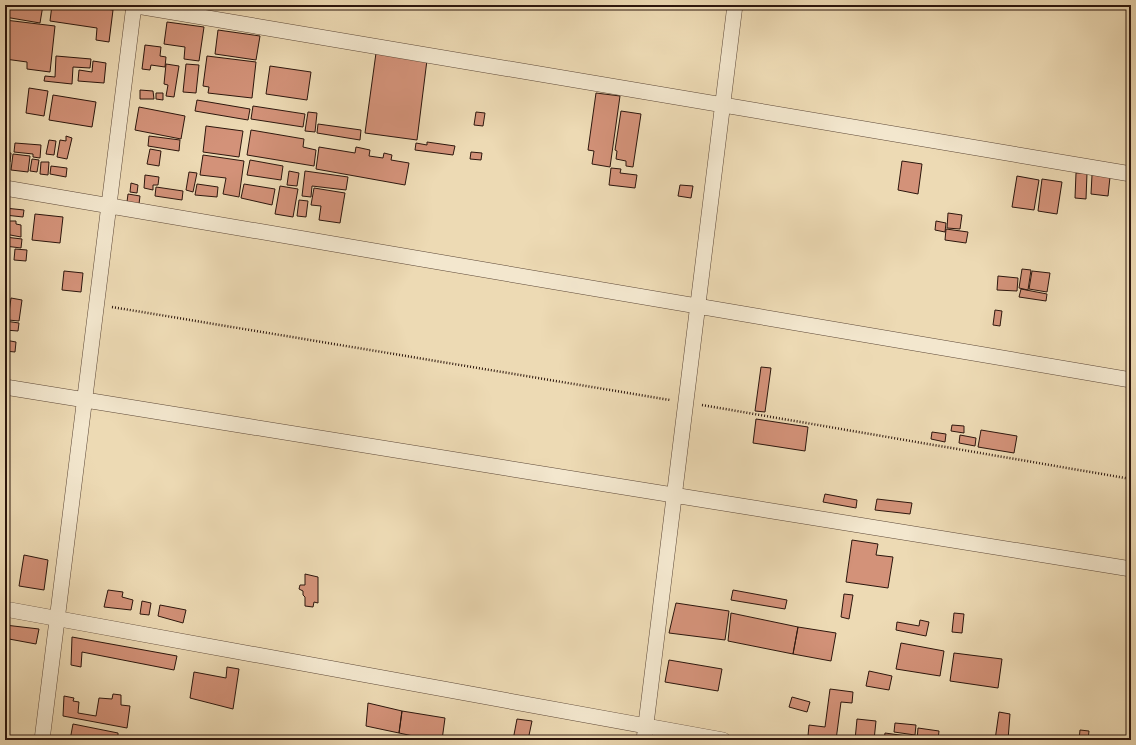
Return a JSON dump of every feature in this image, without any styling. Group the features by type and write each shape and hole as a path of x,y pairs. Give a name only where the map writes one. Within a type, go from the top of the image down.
{"street":[{"path":"42,740 133,5 1131,174"},
{"path":"645,733 735,5"},
{"path":"5,188 1131,380"},
{"path":"5,387 1131,569"},
{"path":"5,609 645,733 723,740"}],"path":[{"path":"96,304 1131,479"}],"building":[{"path":"5,5 43,5 40,23 5,17"},
{"path":"52,5 77,5 113,10 109,42 96,40 97,28 50,21"},
{"path":"5,20 55,26 50,72 27,69 27,62 5,59"},
{"path":"167,22 204,27 199,61 184,59 185,47 164,44"},
{"path":"218,30 260,36 256,60 215,54"},
{"path":"145,45 161,47 160,56 166,57 165,67 151,65 150,70 142,69"},
{"path":"376,53 427,60 417,140 365,133"},
{"path":"56,56 91,59 90,68 73,67 72,84 44,81 45,76 55,77"},
{"path":"207,56 256,62 252,98 208,93 209,87 203,86"},
{"path":"93,61 106,63 104,83 78,81 79,70 92,72"},
{"path":"166,64 179,66 174,97 166,96 168,85 164,84"},
{"path":"186,64 199,65 196,93 183,92"},
{"path":"270,66 311,72 307,100 266,94"},
{"path":"29,88 48,91 44,116 26,113"},
{"path":"140,90 153,91 154,99 140,99"},
{"path":"156,93 163,93 163,100 156,99"},
{"path":"596,93 620,96 610,167 592,164 594,151 588,150"},
{"path":"53,95 96,102 92,127 49,120"},
{"path":"197,100 250,109 248,120 195,111"},
{"path":"253,106 305,114 303,127 251,119"},
{"path":"139,107 185,116 181,139 135,130"},
{"path":"621,111 641,114 633,167 626,166 626,161 616,159 617,151 615,150"},
{"path":"308,112 317,113 315,132 305,131"},
{"path":"476,112 485,113 483,126 474,125"},
{"path":"318,124 361,130 360,140 317,133"},
{"path":"206,126 243,131 239,157 203,152"},
{"path":"251,130 304,139 303,147 316,150 314,166 247,155"},
{"path":"66,136 72,138 67,159 57,157 60,140 66,141"},
{"path":"149,136 180,140 179,151 148,146"},
{"path":"49,140 56,141 54,155 46,154"},
{"path":"427,142 455,146 453,155 415,150 416,143 427,145"},
{"path":"15,143 41,145 40,158 33,157 33,154 14,152"},
{"path":"319,147 355,153 356,147 370,150 369,156 383,158 384,153 392,155 391,160 409,163 405,185 316,169"},
{"path":"150,149 161,151 159,166 147,164"},
{"path":"471,152 482,153 481,160 470,159"},
{"path":"5,153 11,153 10,162 5,162"},
{"path":"13,154 30,156 28,172 11,170"},
{"path":"203,155 244,161 239,197 223,194 226,178 200,175"},
{"path":"32,159 39,160 37,172 30,171"},
{"path":"250,160 283,166 281,180 247,175"},
{"path":"902,161 922,164 918,194 898,190"},
{"path":"41,162 49,162 48,175 40,174"},
{"path":"51,166 67,168 66,177 50,174"},
{"path":"611,168 621,169 620,173 637,175 635,188 609,185"},
{"path":"289,171 299,173 297,186 287,185"},
{"path":"305,171 348,177 346,190 312,186 311,197 302,196"},
{"path":"189,172 197,173 193,192 186,190"},
{"path":"1076,173 1087,173 1086,199 1075,198"},
{"path":"145,175 159,177 158,185 153,185 153,190 144,188"},
{"path":"1092,175 1110,177 1108,196 1091,194"},
{"path":"1017,176 1039,180 1034,210 1012,207"},
{"path":"1042,179 1062,182 1057,214 1038,211"},
{"path":"131,183 138,185 137,193 130,192"},
{"path":"197,184 218,187 217,197 195,195"},
{"path":"244,184 275,189 272,205 241,198"},
{"path":"680,185 693,186 691,198 678,196"},
{"path":"280,186 298,189 293,217 275,214"},
{"path":"156,187 183,191 182,200 155,196"},
{"path":"314,188 345,193 340,223 319,220 321,206 311,205"},
{"path":"128,194 140,196 139,204 127,202"},
{"path":"299,200 308,201 306,217 297,216"},
{"path":"5,208 24,210 23,217 5,215"},
{"path":"948,213 962,215 960,229 947,228"},
{"path":"35,214 63,217 60,243 32,240"},
{"path":"5,221 16,221 16,224 21,225 21,237 5,234"},
{"path":"936,221 946,223 945,232 935,230"},
{"path":"946,229 968,232 966,243 945,240"},
{"path":"5,237 22,239 21,248 5,246"},
{"path":"15,249 27,250 26,261 14,260"},
{"path":"1022,269 1031,270 1028,290 1019,288"},
{"path":"64,271 83,273 81,292 62,290"},
{"path":"1032,271 1050,273 1047,292 1029,289"},
{"path":"998,276 1018,278 1017,291 997,290"},
{"path":"1021,289 1047,294 1046,301 1019,297"},
{"path":"5,296 8,296 5,319"},
{"path":"11,298 22,300 19,321 8,320"},
{"path":"995,310 1002,311 1000,326 993,325"},
{"path":"5,321 19,323 18,331 5,330"},
{"path":"5,340 16,342 15,352 5,351"},
{"path":"761,367 771,368 765,412 755,411"},
{"path":"756,419 808,427 805,451 753,443"},
{"path":"952,425 964,426 964,433 951,431"},
{"path":"981,430 1017,436 1014,453 978,447"},
{"path":"932,432 946,434 945,442 931,439"},
{"path":"960,435 976,438 975,446 959,443"},
{"path":"825,494 857,500 856,508 823,502"},
{"path":"877,499 912,503 910,514 875,510"},
{"path":"852,540 878,544 876,555 893,557 888,588 846,582"},
{"path":"24,555 48,560 44,590 19,586"},
{"path":"305,574 318,577 318,603 314,602 313,607 305,606 303,591 299,589 300,585 305,585"},
{"path":"108,590 123,592 122,597 133,600 131,610 104,607"},
{"path":"733,590 787,600 785,609 731,600"},
{"path":"844,594 853,595 849,619 841,617"},
{"path":"142,601 151,603 149,615 140,614"},
{"path":"676,603 729,611 725,640 669,633"},
{"path":"160,605 186,610 183,623 158,616"},
{"path":"731,613 798,627 793,654 728,641"},
{"path":"954,613 964,614 962,633 952,632"},
{"path":"920,620 929,622 926,636 896,630 897,622 919,626"},
{"path":"5,625 39,629 36,644 9,639 8,642 5,641"},
{"path":"798,627 836,633 831,661 793,654"},
{"path":"72,637 177,656 174,670 82,652 81,667 71,665"},
{"path":"901,643 944,651 940,676 896,669"},
{"path":"954,653 1002,659 998,688 950,681"},
{"path":"669,660 722,669 718,691 665,682"},
{"path":"227,667 239,669 233,709 190,698 194,672 226,678"},
{"path":"869,671 892,676 889,690 866,686"},
{"path":"830,689 853,692 852,703 841,702 836,740 808,736 809,725 825,727"},
{"path":"113,694 121,695 121,705 130,706 127,728 63,716 64,696 74,698 73,701 79,702 78,713 96,716 99,698 112,699"},
{"path":"792,697 810,702 807,712 789,707"},
{"path":"368,703 402,711 399,733 366,726"},
{"path":"402,711 445,718 442,740 432,740 399,733"},
{"path":"999,712 1010,714 1008,740 995,740"},
{"path":"517,719 532,721 528,740 513,740"},
{"path":"857,719 876,721 874,740 855,740"},
{"path":"895,723 916,725 915,735 894,732"},
{"path":"73,724 118,733 118,740 70,740"},
{"path":"918,728 939,731 938,740 917,740"},
{"path":"1080,730 1089,731 1088,740 1079,740"},
{"path":"885,733 914,737 914,740 884,740"}]}
